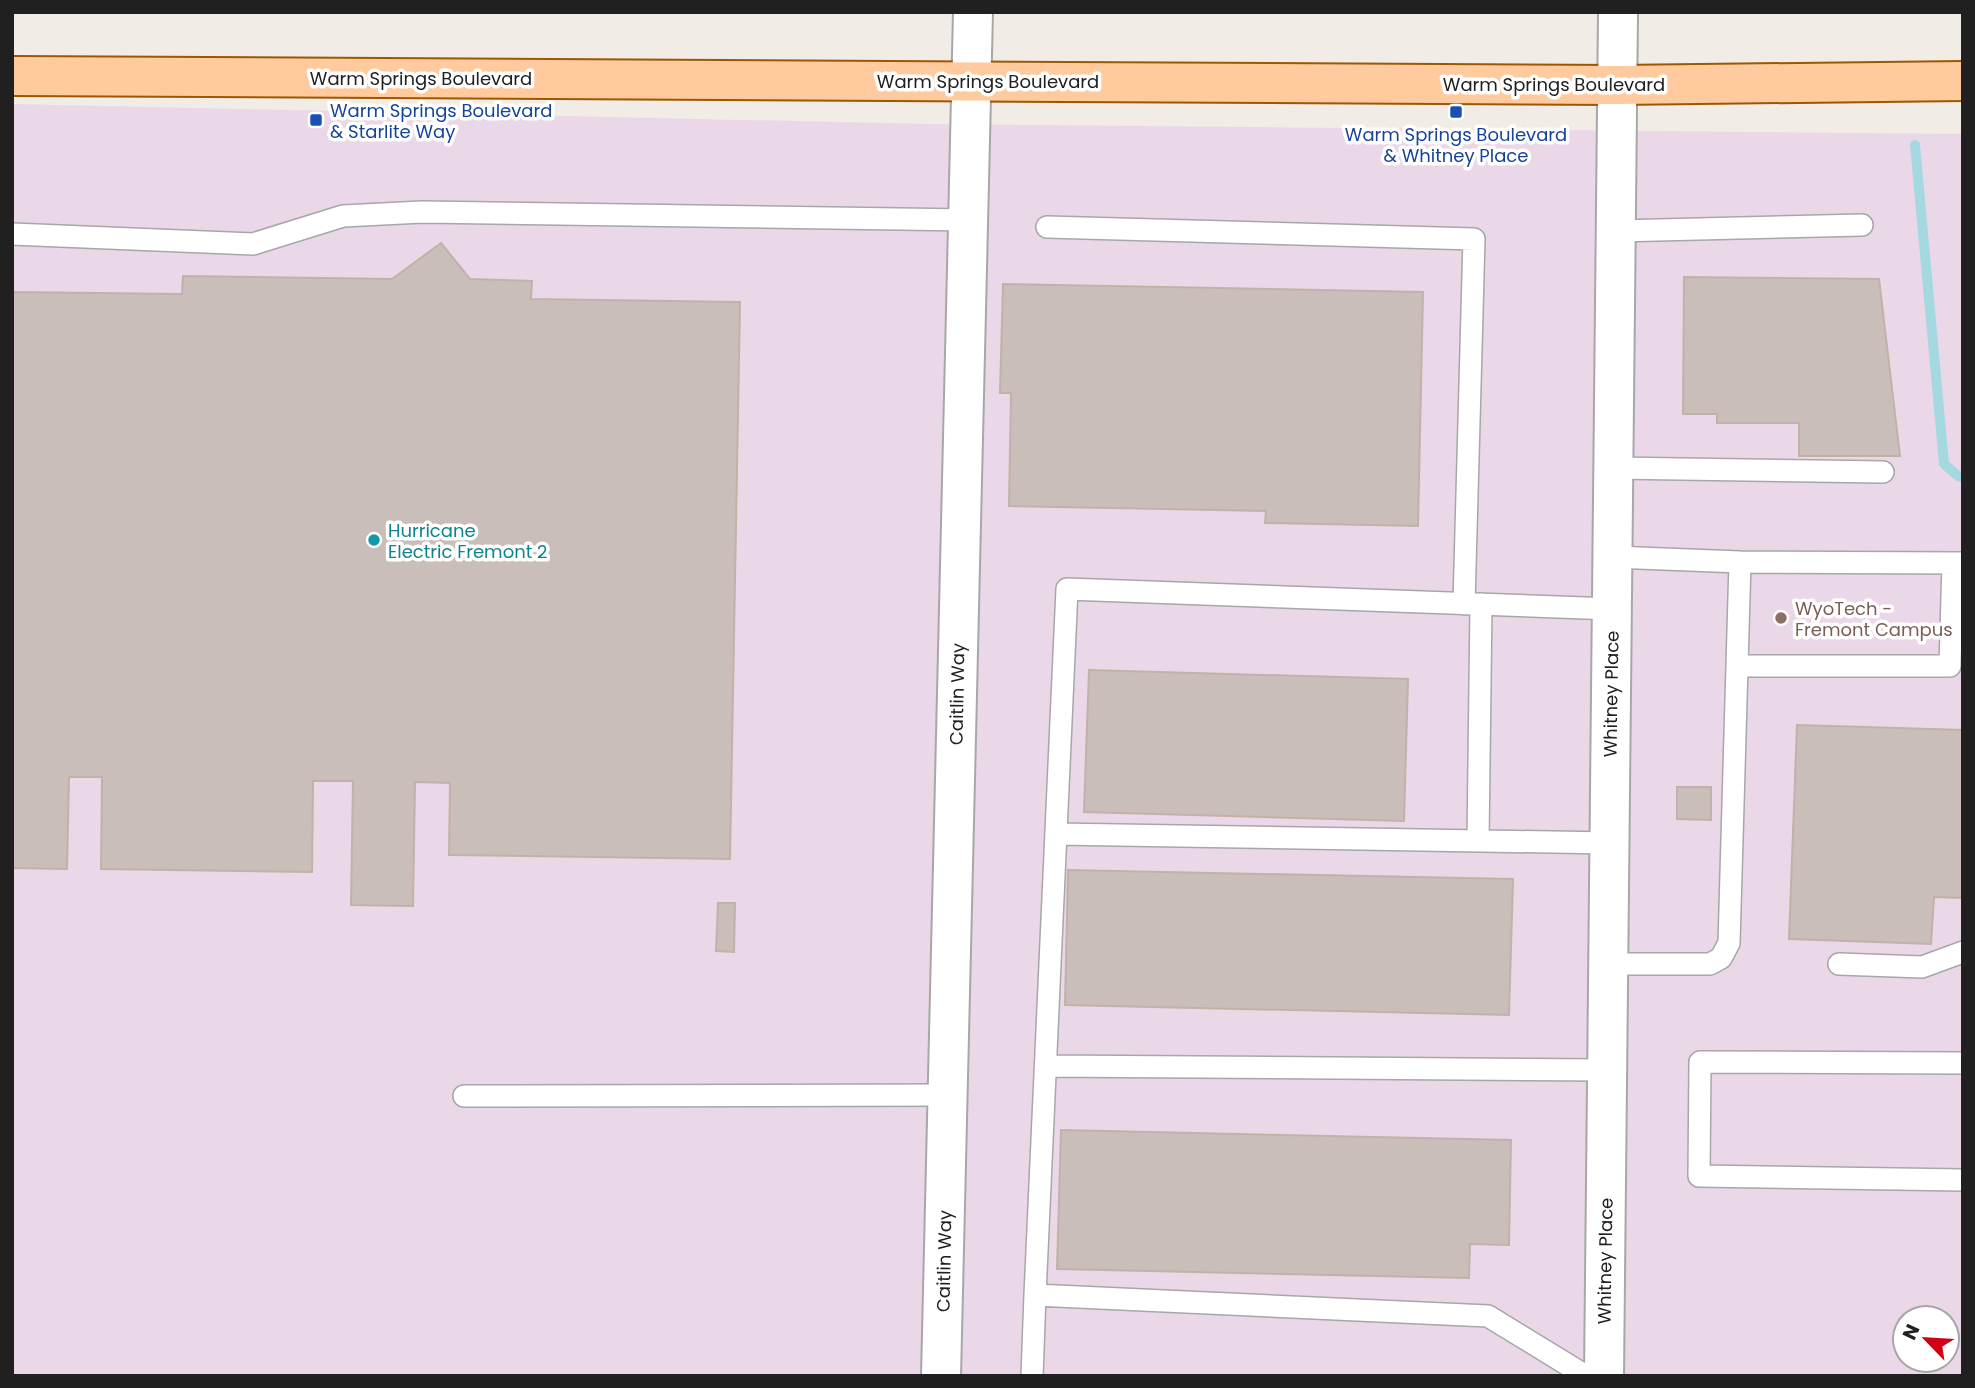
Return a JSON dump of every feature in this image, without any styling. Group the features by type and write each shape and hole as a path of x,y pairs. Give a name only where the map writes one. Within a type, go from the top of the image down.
{"main road":[{"name":"Warm Springs Boulevard","path":"12,76 1618,85 1963,81"}],"street":[{"name":"Caitlin Way","path":"941,1376 973,12"},
{"name":"Whitney Place","path":"1604,1376 1618,12"}],"lane":[{"path":"12,234 253,244 342,216 422,212 968,220"},
{"path":"1617,231 1862,225"},
{"path":"1047,227 1474,239 1472,604 1478,841"},
{"path":"1614,468 1883,472"},
{"path":"1613,557 1741,562 1958,563 1950,666 1737,666"},
{"path":"1608,964 1710,964 1721,958 1729,943 1741,562"},
{"path":"1032,1376 1067,589 1612,609"},
{"path":"1057,834 1610,843"},
{"path":"1839,964 1922,967 1963,952"},
{"path":"1963,1063 1700,1062 1699,1176 1963,1180"},
{"path":"1046,1066 1607,1070"},
{"path":"464,1096 948,1096"},
{"path":"1035,1295 1488,1316 1586,1376"}],"shaded area":[{"path":"12,104 930,124 1963,134 1963,1376 12,1376"}],"building":[{"name":"Hurricane Electric Fremont 2","path":"441,243 470,279 532,281 531,299 740,302 730,859 449,855 450,783 415,782 413,906 351,905 353,781 313,781 312,872 101,869 102,777 69,777 67,869 12,868 12,292 182,294 183,276 392,279"},
{"path":"1684,277 1879,279 1900,456 1799,456 1799,423 1717,423 1717,414 1683,414"},
{"path":"1003,284 1423,292 1418,526 1265,523 1266,511 1009,506 1011,393 1000,393"},
{"path":"1089,670 1408,679 1404,821 1084,812"},
{"path":"1797,725 1963,730 1963,898 1934,897 1931,944 1789,939"},
{"path":"1677,787 1711,787 1711,820 1677,819"},
{"path":"1068,870 1513,879 1509,1015 1065,1005"},
{"path":"718,903 735,903 734,952 716,951"},
{"path":"1061,1130 1511,1140 1509,1245 1470,1244 1469,1278 1057,1269"}],"waterway":[{"path":"1915,145 1944,464 1963,477"}],"place":[{"name":"Warm Springs Boulevard & Whitney Place","path":"1456,112"},
{"name":"Warm Springs Boulevard & Starlite Way","path":"316,120"},
{"name":"Hurricane Electric Fremont 2","path":"374,540"},
{"name":"WyoTech - Fremont Campus","path":"1781,618"}]}
